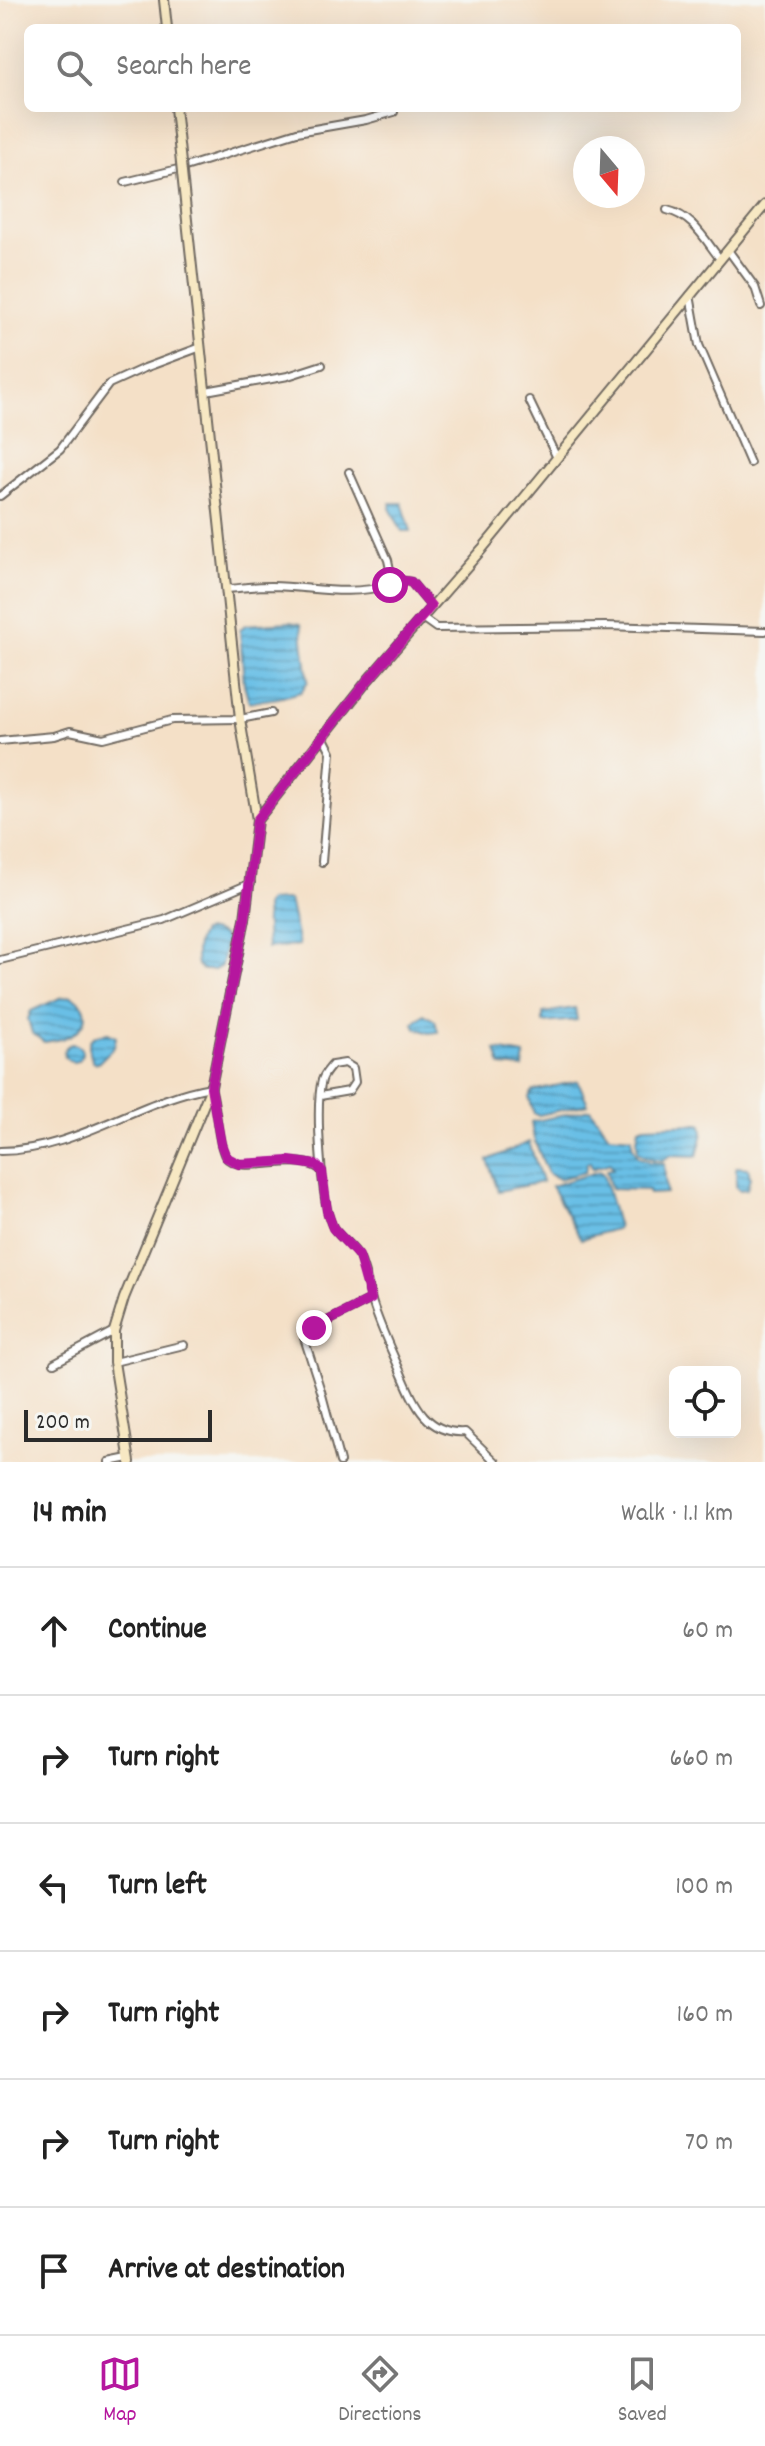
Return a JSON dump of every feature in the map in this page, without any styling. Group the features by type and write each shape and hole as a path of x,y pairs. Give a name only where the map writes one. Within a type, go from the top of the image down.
{"main road":[{"path":"164,0 167,24"},
{"path":"130,1460 114,1362 114,1331 129,1285 211,1087 251,883 257,820 240,719 175,112"},
{"path":"257,820 368,680 482,549 765,205"}],"street":[{"path":"125,182 182,168 297,132 394,112"},
{"path":"667,210 684,215 720,259"},
{"path":"728,250 755,287 761,306"},
{"path":"690,295 699,345 750,463"},
{"path":"0,496 60,449 109,384 201,347"},
{"path":"206,391 288,376 322,365"},
{"path":"529,400 556,456"},
{"path":"227,589 272,586 344,593 390,585 392,579 388,560 349,472"},
{"path":"392,579 411,582 431,606"},
{"path":"422,618 436,628 605,626 765,631"},
{"path":"0,741 54,736 70,731 103,738 172,720 240,719 271,713"},
{"path":"322,862 331,752 324,738"},
{"path":"0,960 164,920 251,883"},
{"path":"320,1096 349,1091 355,1082 353,1068 345,1063 332,1065 323,1077 320,1096 322,1171 327,1211 333,1228 359,1256 387,1345 419,1410 440,1429 465,1432 496,1462"},
{"path":"0,1151 50,1144 178,1095 211,1087 221,1144 226,1157 232,1162 269,1164 289,1161 316,1165 322,1171"},
{"path":"340,1462 304,1338 314,1328 371,1299"},
{"path":"54,1363 114,1331"},
{"path":"114,1362 184,1345"},
{"path":"109,1462 130,1460"}],"water":[{"path":"391,503 402,503 411,531 402,531 390,508"},
{"path":"301,624 308,681 301,692 249,702 244,684 240,630 245,625"},
{"path":"289,900 299,945 267,948 265,905 268,901"},
{"path":"210,931 226,939 221,966 214,970 202,970 197,965 197,944 202,932"},
{"path":"71,996 79,1001 86,1013 78,1030 64,1038 44,1042 32,1033 28,1019 31,1011"},
{"path":"575,1008 577,1020 543,1023 543,1013"},
{"path":"424,1014 435,1021 438,1032 429,1033 416,1028 414,1023"},
{"path":"108,1033 116,1037 114,1047 98,1063 93,1062 90,1041 95,1036"},
{"path":"73,1044 82,1053 73,1062 64,1053"},
{"path":"496,1050 525,1055 523,1068 501,1066"},
{"path":"578,1081 588,1104 534,1114 529,1097 533,1091"},
{"path":"590,1109 609,1135 632,1137 638,1157 664,1163 666,1193 611,1189 606,1170 613,1169 610,1163 592,1169 590,1162 585,1172 559,1179 548,1174 534,1139 531,1122"},
{"path":"699,1124 703,1133 697,1156 671,1155 663,1160 648,1158 638,1152 639,1128"},
{"path":"529,1142 542,1182 498,1191 488,1160"},
{"path":"736,1167 748,1168 750,1177 747,1189 739,1190 736,1187"},
{"path":"599,1171 603,1174 618,1228 581,1239 551,1186"}],"route":[{"path":"314,1328 371,1299 359,1256 333,1228 327,1211 322,1171 316,1165 289,1161 239,1164 226,1157 211,1087 245,919 257,820 431,606 411,582 392,579 390,585"}]}
